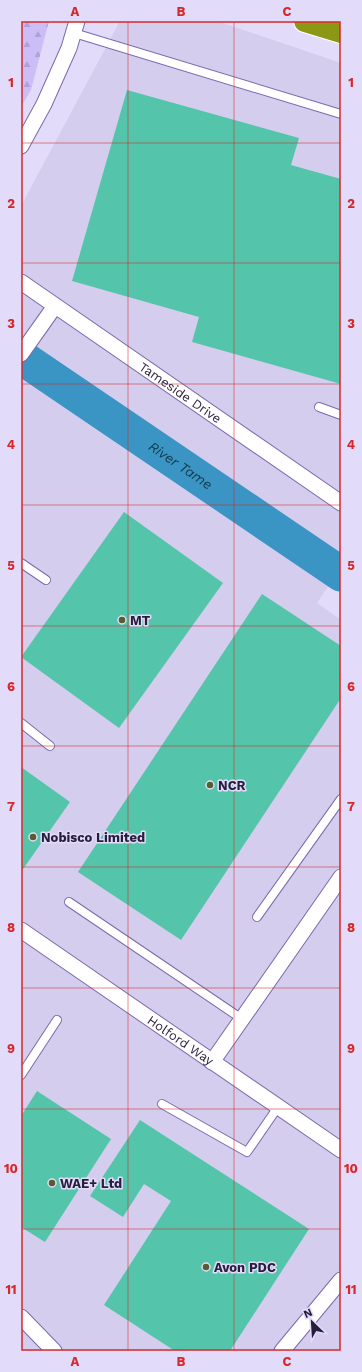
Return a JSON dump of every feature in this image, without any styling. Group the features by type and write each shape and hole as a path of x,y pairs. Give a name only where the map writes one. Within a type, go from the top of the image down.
{"highway":[{"path":"305,21 341,32"}],"street":[{"path":"21,146 44,104 69,48 75,27"},
{"name":"Tameside Drive","path":"21,282 341,503"},
{"path":"21,354 55,306"},
{"path":"212,1062 341,877"},
{"name":"Holford Way","path":"21,930 341,1150"},
{"path":"282,1351 341,1280"},
{"path":"21,1317 54,1351"}],"lane":[{"path":"75,27 341,114"},
{"path":"319,407 341,415"},
{"path":"21,563 46,580"},
{"path":"21,723 50,746"},
{"path":"256,917 341,799"},
{"path":"69,902 242,1019"},
{"path":"21,1075 56,1020"},
{"path":"162,1104 247,1152 278,1107"}],"shaded area":[{"path":"120,21 217,21 341,63 341,567 317,603 341,620 341,1351 21,1351 21,206"}],"green space":[{"path":"21,21 49,21 31,90 21,107"}],"building":[{"path":"127,90 299,138 291,165 341,179 341,384 192,342 199,317 72,281"},
{"name":"MT","path":"124,512 223,583 119,728 21,657"},
{"name":"NCR","path":"262,594 341,646 341,698 181,940 78,872"},
{"name":"Nobisco Limited","path":"21,767 70,802 21,872"},
{"name":"WAE+ Ltd","path":"37,1091 111,1139 45,1242 21,1227 21,1116"},
{"name":"Avon PDC","path":"140,1120 309,1229 230,1351 175,1351 104,1305 171,1201 144,1184 123,1217 90,1196"}],"waterway":[{"name":"River Tame","path":"21,357 341,574"}],"place":[{"name":"MT","path":"122,620"},
{"name":"NCR","path":"210,785"},
{"name":"Nobisco Limited","path":"33,837"},
{"name":"WAE+ Ltd","path":"52,1183"},
{"name":"Avon PDC","path":"206,1267"}]}
